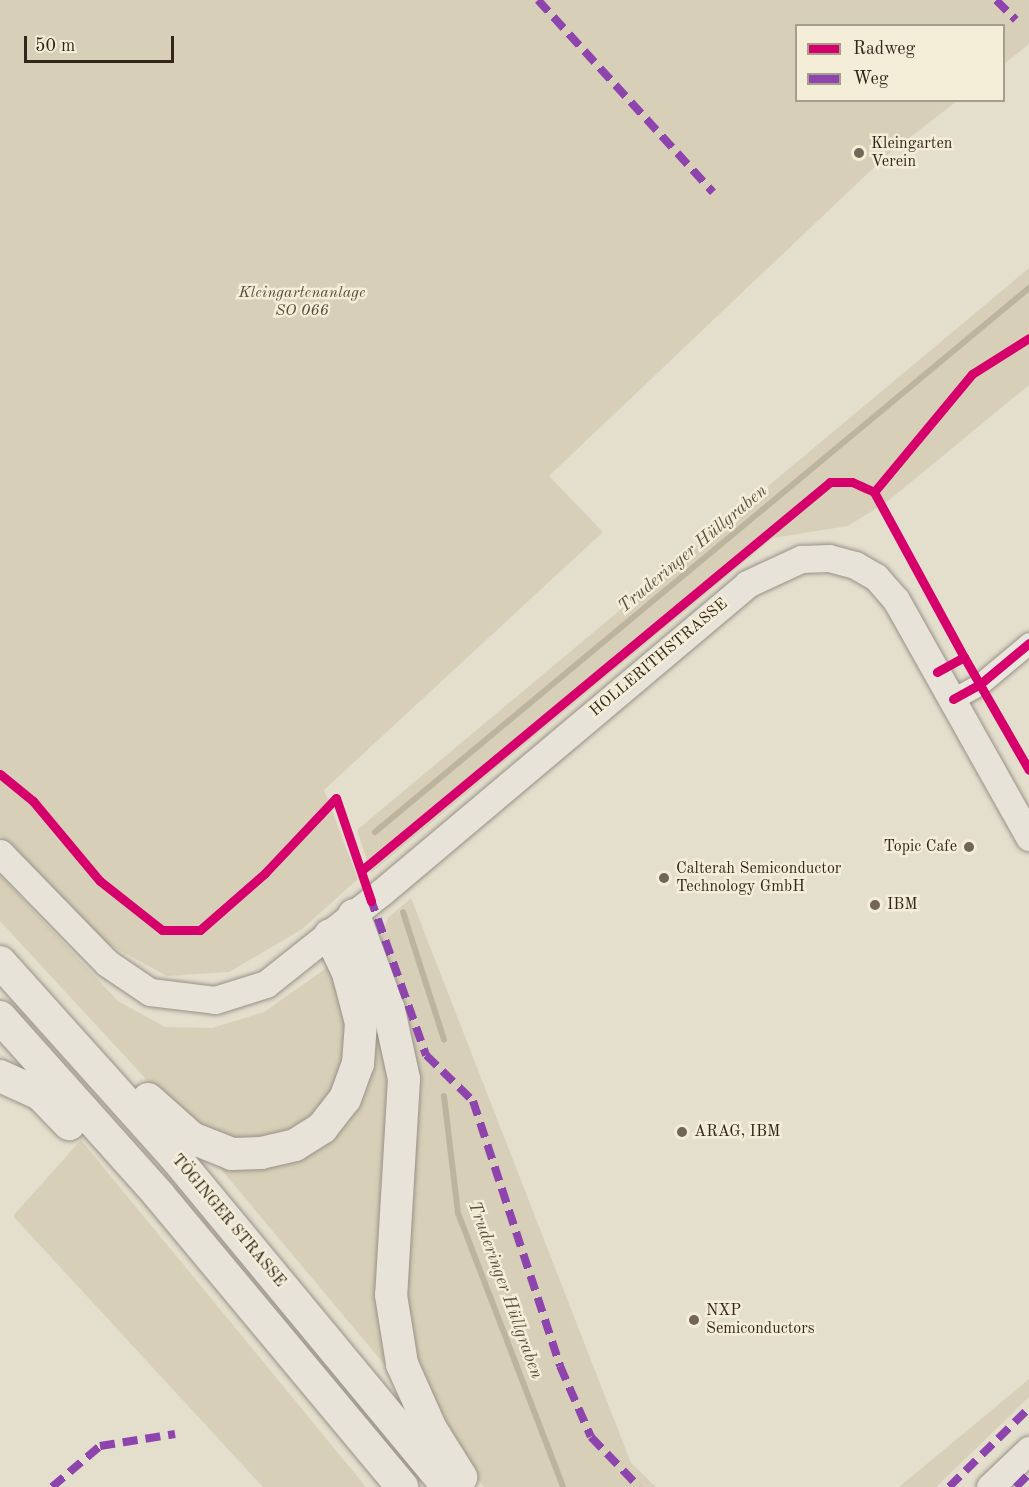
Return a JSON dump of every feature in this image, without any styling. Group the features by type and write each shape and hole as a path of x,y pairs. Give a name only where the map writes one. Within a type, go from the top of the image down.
{"highway":[{"path":"354,915 389,1010 404,1079 391,1295 402,1364 431,1429 468,1487"},
{"path":"1,963 51,993 163,1116 192,1138 232,1154 261,1153 295,1145 322,1128 345,1099 358,1064 361,1023 348,973 330,935"},
{"name":"TÖGINGER STRASSE","path":"1,963 175,1158 448,1487"},
{"path":"0,1017 159,1195 402,1487"},
{"path":"0,1076 40,1094 117,1174 159,1195"}],"main road":[{"name":"HOLLERITHSTRASSE","path":"0,853 107,963 150,992 169,997 215,1000 266,984 330,935 738,591 772,570 801,559 829,558 855,565 876,578 896,600 1029,837"},
{"path":"990,1487 1029,1450"}],"street":[{"path":"953,699 980,684 1029,643"}],"green space":[{"name":"Kleingartenanlage SO 066","path":"0,0 1029,0 1029,44 1005,63 1005,24 795,24 795,102 956,102 887,155 549,476 603,532 324,790 358,879 301,930 229,972 167,976 108,944 0,836"},
{"path":"1029,268 1029,385 888,501 848,526 773,538 371,873 357,830"},
{"path":"0,875 118,1001 165,1027 212,1028 264,1012 328,967 344,994 347,1071 306,1127 239,1142 195,1132 0,921"},
{"path":"411,898 631,1463 656,1487 484,1487 451,1445 420,1372 407,1301 406,1238 378,947 388,918"},
{"path":"359,960 388,1069 394,1376 215,1162 341,1123"},
{"path":"81,1140 366,1487 263,1487 13,1216"},
{"path":"1029,1379 1029,1397 936,1487 899,1487"}],"waterway":[{"name":"Truderinger Hüllgraben","path":"375,832 1029,288"},
{"name":"Truderinger Hüllgraben","path":"403,912 444,1040"},
{"name":"Truderinger Hüllgraben","path":"444,1096 458,1213 563,1487"}],"marked path":[{"path":"538,0 713,192"},
{"path":"996,0 1016,20"},
{"path":"370,897 426,1055 473,1101 560,1366 591,1437 639,1487"},
{"path":"949,1487 1029,1408"},
{"path":"52,1487 100,1446 175,1434"},
{"path":"1016,1487 1029,1474"}],"cycle path":[{"path":"874,492 972,374 1029,338"},
{"path":"362,870 830,482 852,482 874,492 964,657 937,672"},
{"path":"953,699 980,684 1029,643"},
{"path":"964,657 1029,770"},
{"path":"0,774 33,801 100,881 162,930 200,930 265,873 336,798 371,901"}],"place":[{"name":"Kleingarten Verein","path":"859,153"},
{"name":"Topic Cafe","path":"969,847"},
{"name":"Calterah Semiconductor Technology GmbH","path":"664,878"},
{"name":"IBM","path":"875,905"},
{"name":"ARAG, IBM","path":"682,1132"},
{"name":"NXP Semiconductors","path":"694,1320"}]}
